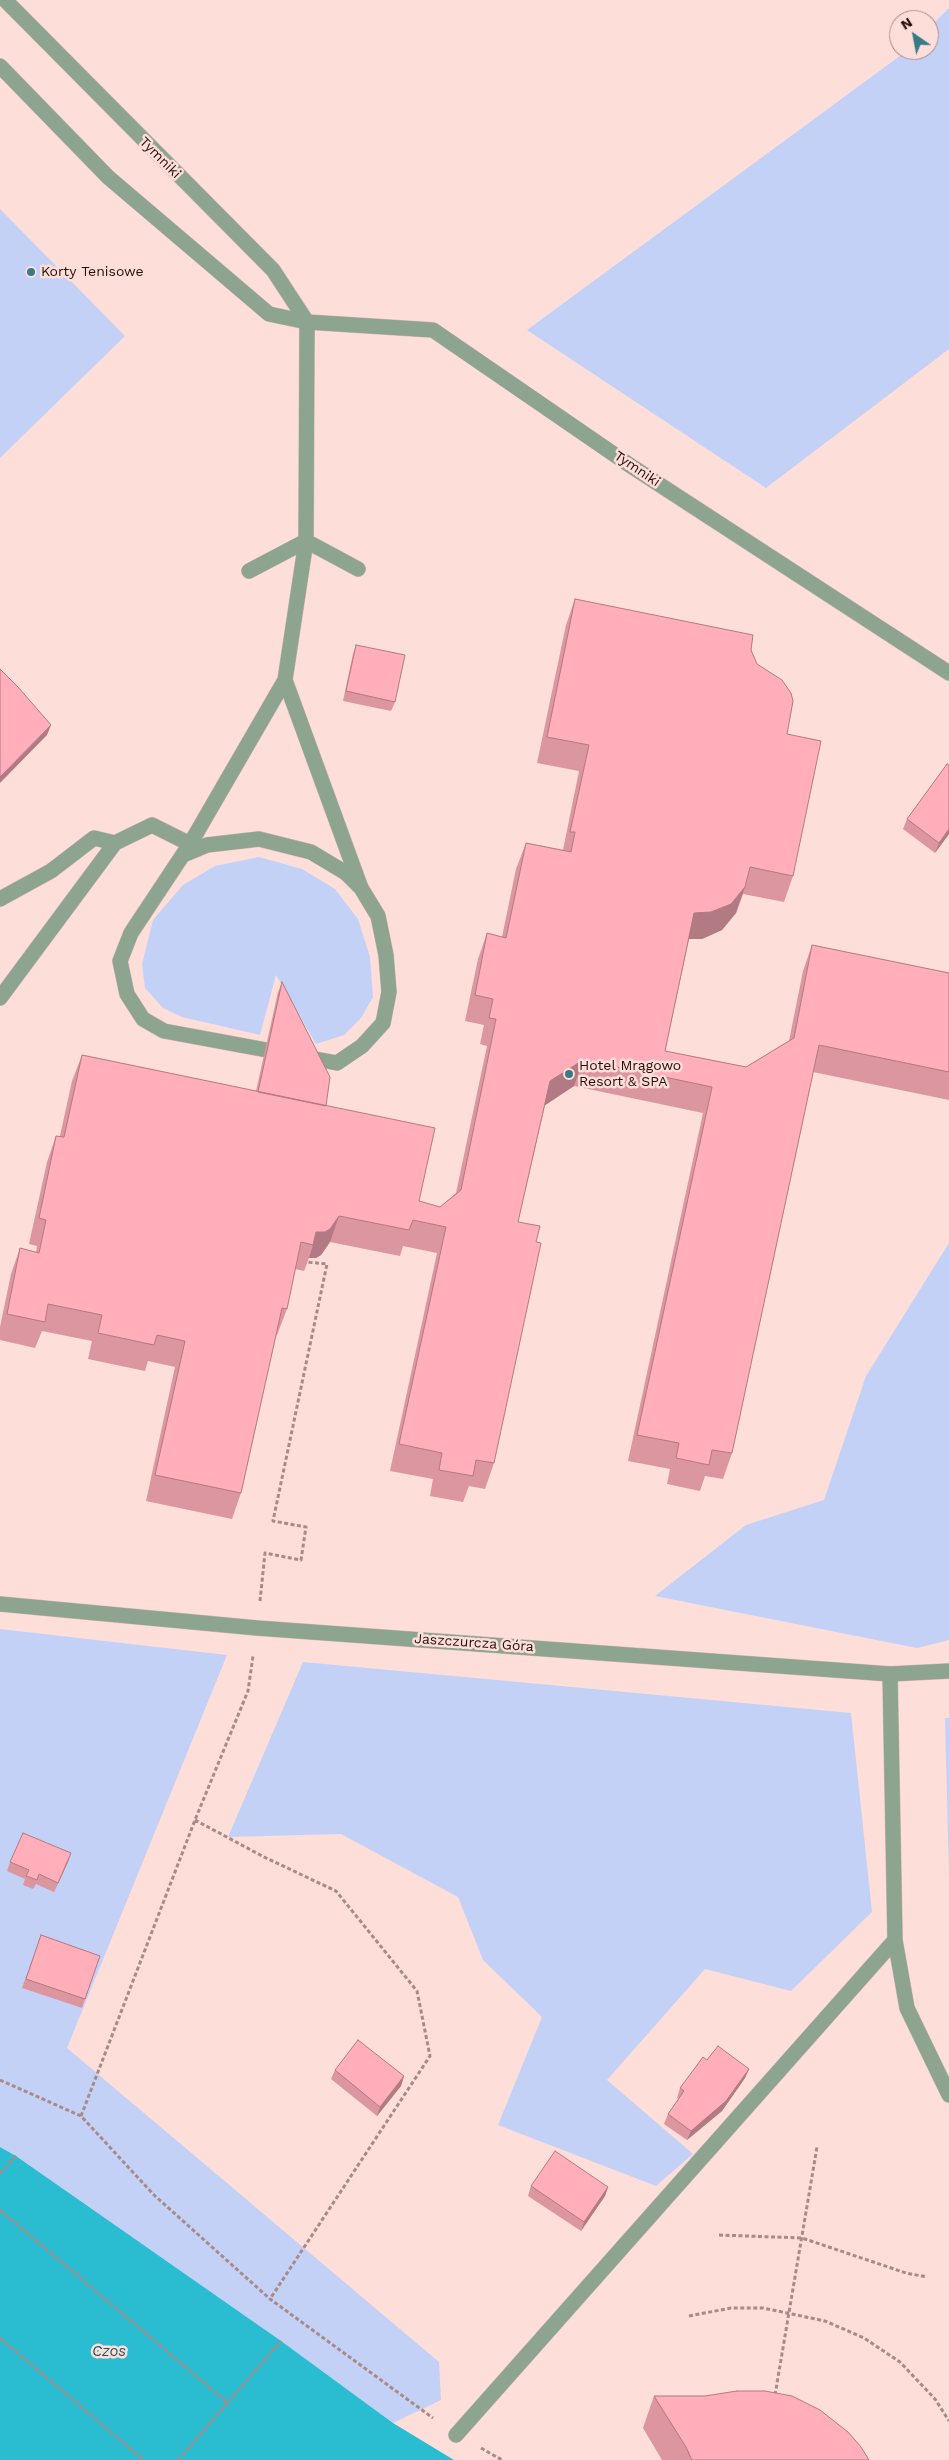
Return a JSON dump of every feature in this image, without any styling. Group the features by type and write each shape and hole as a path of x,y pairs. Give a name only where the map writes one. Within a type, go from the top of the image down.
{"street":[{"name":"Tymniki","path":"5,0 273,270 307,322"},
{"name":"Tymniki","path":"0,66 108,177 269,314 307,322 433,330 631,466 949,673"},
{"path":"285,680 362,888 378,916 386,955 389,992 383,1023 362,1046 337,1063 164,1031 143,1019 127,994 120,961 131,933 187,849 285,680 306,541 307,322"},
{"path":"306,541 358,569"},
{"path":"249,571 306,541"},
{"path":"0,998 115,843 152,825 187,849 259,839 311,852 346,873 362,888"},
{"path":"0,899 51,871 94,838 115,843"},
{"name":"Jaszczurcza Góra","path":"0,1604 257,1628 890,1674 949,1671"},
{"path":"890,1674 895,1940 907,2008 949,2095"},
{"path":"456,2435 895,1940"}],"path":[{"path":"262,1582 265,1553 301,1560 306,1527 273,1521 328,1264 306,1262"},
{"path":"81,2116 195,1820 248,1691"},
{"path":"195,1820 264,1857 336,1891 417,1991 430,2056 270,2299"},
{"path":"0,2080 81,2116 154,2195 270,2299 456,2435"},
{"path":"774,2404 817,2147"},
{"path":"0,2173 16,2156"},
{"path":"0,2210 228,2403"},
{"path":"719,2235 802,2238 906,2273 927,2277"},
{"path":"689,2316 731,2308 763,2308 833,2324 864,2338 900,2362 935,2399 949,2421"},
{"path":"0,2338 144,2460"},
{"path":"178,2460 281,2341"}],"shaded area":[{"path":"949,8 949,349 766,488 527,330 894,60 939,60 939,18"},
{"name":"Korty Tenisowe","path":"0,209 125,336 0,458"},
{"path":"259,857 302,869 335,889 358,919 370,957 373,997 361,1018 344,1035 316,1044 276,975 260,1035 182,1017 163,1008 145,988 142,964 153,920 183,885 215,866"},
{"path":"949,1243 949,1640 917,1648 655,1596 746,1525 824,1500 866,1376"},
{"path":"0,1629 227,1655 67,2048 439,2362 441,2400 393,2423 294,2351 16,2156 0,2147"},
{"path":"303,1662 851,1713 872,1912 791,1991 705,1969 607,2080 693,2154 656,2186 498,2125 542,2017 483,1960 458,1897 341,1834 228,1837"},
{"path":"945,1718 949,1718 949,1875"}],"water":[{"name":"Czos","path":"0,2147 16,2156 281,2341 393,2423 454,2460 0,2460"}],"building":[{"name":"Hotel Mrągowo Resort & SPA","path":"575,599 753,635 751,650 757,664 782,680 791,693 793,701 787,734 821,741 793,876 750,867 745,887 731,904 711,912 694,913 665,1051 746,1067 794,1038 812,945 949,973 949,1072 819,1045 732,1453 712,1450 709,1465 676,1458 679,1443 637,1435 712,1087 583,1060 550,1081 518,1222 540,1226 536,1242 541,1243 494,1463 476,1460 473,1476 439,1470 442,1453 399,1444 446,1227 413,1220 409,1230 339,1216 330,1229 325,1232 316,1232 313,1245 301,1242 287,1309 282,1308 241,1493 155,1475 185,1341 157,1335 154,1345 98,1333 102,1315 48,1304 45,1322 7,1314 20,1248 39,1253 46,1220 39,1218 56,1136 64,1137 82,1055 435,1128 419,1201 440,1207 461,1190 496,1019 489,1018 493,999 475,995 487,933 506,938 526,843 571,852 575,832 570,832 589,745 547,737"},
{"path":"356,645 405,655 395,702 346,691"},
{"path":"0,669 51,725 0,777"},
{"path":"947,764 949,765 949,829 939,843 907,819"},
{"path":"282,982 330,1077 326,1106 258,1092"},
{"path":"23,1833 71,1853 58,1883 39,1874 37,1880 26,1876 29,1870 10,1862"},
{"path":"41,1935 100,1956 85,1999 26,1979"},
{"path":"358,2040 404,2076 380,2107 335,2070"},
{"path":"718,2046 749,2069 726,2101 691,2131 668,2114 684,2091 680,2088 703,2057 707,2060"},
{"path":"555,2151 608,2187 584,2222 531,2186"},
{"path":"737,2391 765,2391 792,2396 820,2410 848,2432 869,2460 692,2460 654,2396 705,2396"}],"place":[{"name":"Korty Tenisowe","path":"31,272"},
{"name":"Hotel Mrągowo Resort & SPA","path":"569,1074"}]}
